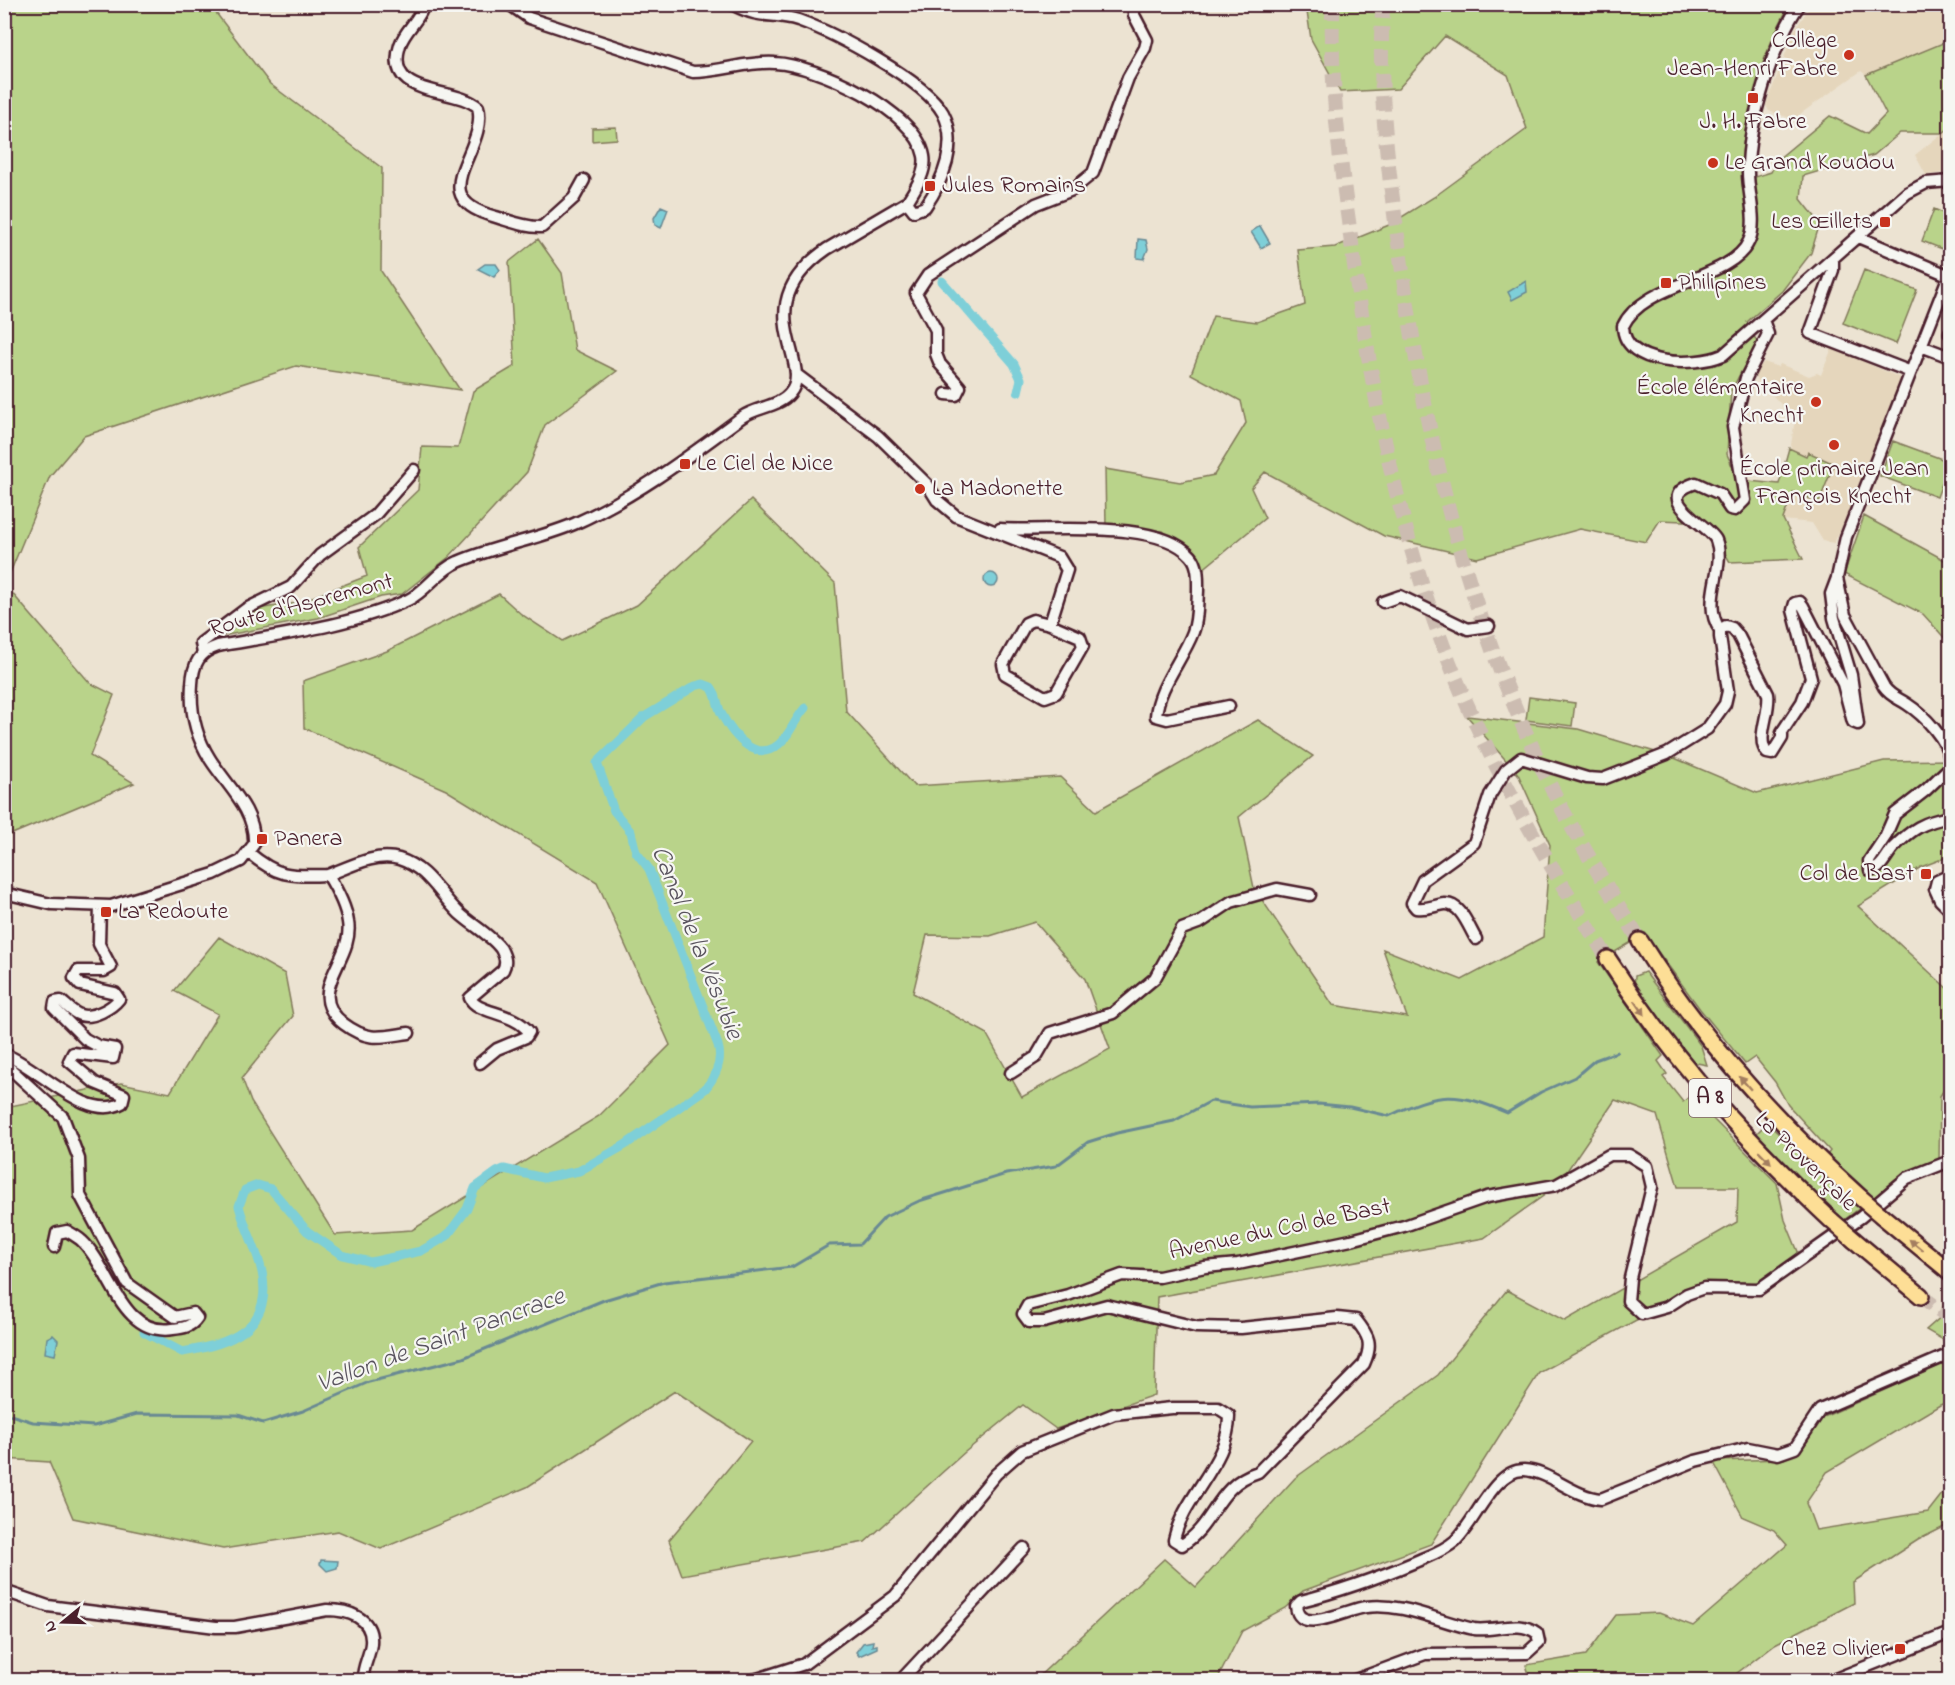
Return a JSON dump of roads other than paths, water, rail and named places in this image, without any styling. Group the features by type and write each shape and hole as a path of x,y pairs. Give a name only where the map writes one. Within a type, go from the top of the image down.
{"highway":[{"name":"La Provençale","path":"1640,941 1690,1016 1792,1134 1861,1198 1950,1272"},
{"name":"La Provençale","path":"1608,959 1688,1073 1753,1145 1832,1221 1921,1296"}],"street":[{"path":"424,4 400,45 399,64 404,75 417,87 458,96 478,106 480,115 472,147 459,182 461,194 472,210 542,227 574,198 584,180"},
{"path":"509,4 530,18 693,72 707,72 754,63 794,66 860,92 897,114 920,141 925,158 923,170 907,202 827,249 798,277 788,298 784,321 797,375 878,436 950,511 1059,557 1067,570 1050,624"},
{"path":"732,4 747,13 795,19 809,25 887,65 931,98 944,114 950,137 947,162 925,207 914,211 907,202"},
{"path":"946,394 956,395 960,387 940,364 936,354 936,330 916,293 928,275 1036,204 1072,190 1093,172 1128,78 1147,40 1134,15 1134,4"},
{"path":"1800,4 1783,35 1755,116 1748,172 1752,220 1749,242 1730,261 1640,306 1626,320 1623,332 1629,345 1642,354 1693,363 1722,355 1907,193 1926,183 1950,181"},
{"path":"1720,630 1726,626 1732,628 1738,635 1768,694 1769,702 1762,740 1762,748 1767,753 1772,754 1782,738 1782,732 1808,690 1811,678 1793,610 1795,603 1800,602 1803,606 1843,684 1851,717 1856,725 1859,716 1831,594 1846,537 1949,275 1858,237"},
{"path":"1833,258 1833,270 1810,333 1911,372"},
{"path":"1476,939 1455,906 1448,904 1423,910 1416,908 1412,903 1423,880 1474,843 1490,795 1506,770 1521,758 1587,778 1603,779 1667,754 1707,729 1725,704 1728,691 1720,630 1713,620 1712,604 1718,550 1716,541 1703,525 1683,512 1679,504 1680,494 1687,486 1696,483 1720,494 1730,509 1736,510 1745,500 1733,427 1746,378 1768,334 1763,320"},
{"path":"1922,346 1950,357"},
{"name":"Route d'Aspremont","path":"249,854 254,844 252,822 241,802 210,759 195,723 191,705 192,675 194,665 203,653 218,646 315,628 398,604 420,593 455,563 576,523 630,496 748,413 787,397 792,391 797,375"},
{"path":"203,653 201,643 246,609 291,587 320,555 375,516 414,470"},
{"path":"989,528 1124,530 1164,539 1184,550 1193,558 1197,568 1197,613 1193,632 1166,687 1156,717 1167,719 1229,706"},
{"path":"1837,578 1845,615 1884,687 1888,693 1919,714 1944,746 1950,760"},
{"path":"1383,602 1400,596 1468,629 1489,626"},
{"path":"1033,620 1050,624 1080,637 1083,646 1056,693 1045,697 1005,674 1003,664 1026,623 1033,620"},
{"path":"1950,767 1926,790 1895,814 1885,837 1869,861 1870,870 1878,867 1891,850 1911,831 1926,821 1950,817"},
{"path":"4,893 51,904 100,906 124,903 214,874 241,861 249,854 278,874 328,875 386,857 412,865 425,873 457,911 499,946 505,956 506,964 503,970 470,998 478,1007 508,1016 524,1025 529,1032 526,1037 497,1049 480,1063"},
{"path":"328,875 349,922 347,942 328,989 326,1000 334,1017 355,1032 369,1038 410,1033"},
{"path":"1946,876 1935,884 1935,892 1950,910"},
{"path":"1011,1073 1036,1057 1050,1034 1113,1013 1155,978 1182,929 1201,922 1231,902 1277,889 1310,895"},
{"path":"4,1054 90,1107 113,1108 122,1103 124,1095 122,1093 106,1090 69,1061 73,1053 113,1058 115,1049 98,1046 85,1039 54,1008 55,1002 61,1001 78,1014 91,1016 113,1005 119,999 115,993 80,985 74,978 78,971 104,971 111,967 99,944 100,906"},
{"path":"4,1063 63,1117 79,1159 80,1196 127,1283 175,1317 193,1313 197,1318 185,1328 166,1330 143,1325 129,1313 83,1242 67,1231 57,1233 54,1247"},
{"name":"Avenue du Col de Bast","path":"754,1680 804,1664 895,1596 996,1474 1022,1451 1114,1414 1172,1408 1218,1408 1229,1415 1229,1430 1204,1483 1177,1528 1174,1540 1182,1545 1195,1537 1224,1492 1244,1476 1258,1472 1364,1364 1370,1352 1369,1336 1356,1320 1337,1318 1241,1328 1196,1328 1107,1305 1044,1322 1029,1322 1023,1314 1028,1305 1068,1295 1122,1275 1159,1277 1205,1267 1238,1264 1351,1240 1404,1226 1487,1197 1556,1185 1610,1155 1629,1155 1647,1166 1652,1187 1630,1278 1628,1301 1642,1314 1667,1307 1687,1294 1704,1288 1759,1289 1861,1217 1907,1178 1950,1161"},
{"path":"1355,1680 1425,1654 1527,1653 1539,1642 1537,1633 1529,1627 1474,1629 1396,1608 1368,1606 1312,1622 1302,1621 1297,1615 1296,1606 1301,1601 1354,1587 1443,1550 1456,1540 1500,1480 1511,1473 1524,1470 1588,1498 1601,1499 1695,1461 1748,1448 1778,1454 1795,1448 1820,1410 1950,1354"},
{"path":"901,1680 1024,1548"},
{"path":"4,1591 48,1606 216,1627 236,1627 327,1610 342,1610 356,1615 370,1632 371,1642 363,1680"},
{"path":"1833,1680 1950,1633"}],"water":[{"path":"661,206 668,209 661,228 655,225 654,218"},
{"path":"1260,226 1270,243 1261,248 1251,232"},
{"path":"1138,239 1146,240 1148,249 1144,259 1137,258"},
{"path":"485,264 496,264 500,270 494,277 478,269"},
{"path":"1526,281 1527,292 1512,300 1508,292"},
{"path":"988,573 994,573 998,580 994,587 988,587 984,583 984,577"},
{"path":"53,1335 58,1340 55,1355 45,1353 47,1338"},
{"path":"321,1560 338,1561 337,1568 327,1571 320,1564"},
{"path":"873,1641 872,1646 877,1645 877,1648 859,1656 856,1652 863,1643"}],"waterway":[{"name":"Canal de la Vésubie","path":"942,281 1014,364 1021,379 1018,392"},
{"name":"Canal de la Vésubie","path":"144,1332 182,1352 215,1345 230,1339 254,1321 261,1308 264,1292 260,1264 239,1206 245,1190 258,1185 271,1189 307,1231 342,1255 371,1262 421,1251 447,1236 467,1209 475,1188 497,1172 504,1169 544,1178 579,1171 625,1145 705,1089 718,1068 720,1057 718,1045 649,869 636,852 631,832 614,811 597,763 644,717 695,686 703,684 711,687 721,713 733,732 740,740 757,750 766,751 775,747 787,736 805,708"},
{"name":"Vallon de Saint Pancrace","path":"4,1413 33,1422 94,1426 137,1414 238,1415 263,1423 303,1411 369,1382 463,1358 604,1300 664,1282 792,1267 829,1245 860,1244 885,1217 919,1201 1006,1174 1056,1166 1088,1142 1117,1133 1174,1121 1211,1101 1250,1107 1319,1104 1350,1107 1389,1116 1421,1102 1448,1097 1474,1101 1507,1113 1541,1092 1575,1077 1595,1060 1617,1052"}],"tunnel":[{"path":"1333,4 1334,95 1352,247 1369,361 1406,530 1441,640 1462,693 1494,762 1530,829 1608,959"},
{"path":"1383,4 1383,101 1388,165 1411,331 1438,465 1454,530 1473,595 1522,723 1551,787 1572,826 1640,941"},
{"path":"1921,1296 1950,1318"}],"place":[{"name":"Collège Jean-Henri Fabre","path":"1849,55"},
{"name":"J. H. Fabre","path":"1753,98"},
{"name":"Le Grand Koudou","path":"1713,163"},
{"name":"Jules Romains","path":"930,186"},
{"name":"Les Œillets","path":"1885,222"},
{"name":"Philipines","path":"1666,283"},
{"name":"École élémentaire Knecht","path":"1816,402"},
{"name":"École primaire Jean François Knecht","path":"1834,445"},
{"name":"Le Ciel de Nice","path":"685,464"},
{"name":"La Madonette","path":"920,489"},
{"name":"Panera","path":"262,839"},
{"name":"Col de Bast","path":"1926,874"},
{"name":"La Redoute","path":"106,912"},
{"name":"Chez Olivier","path":"1900,1649"}]}
